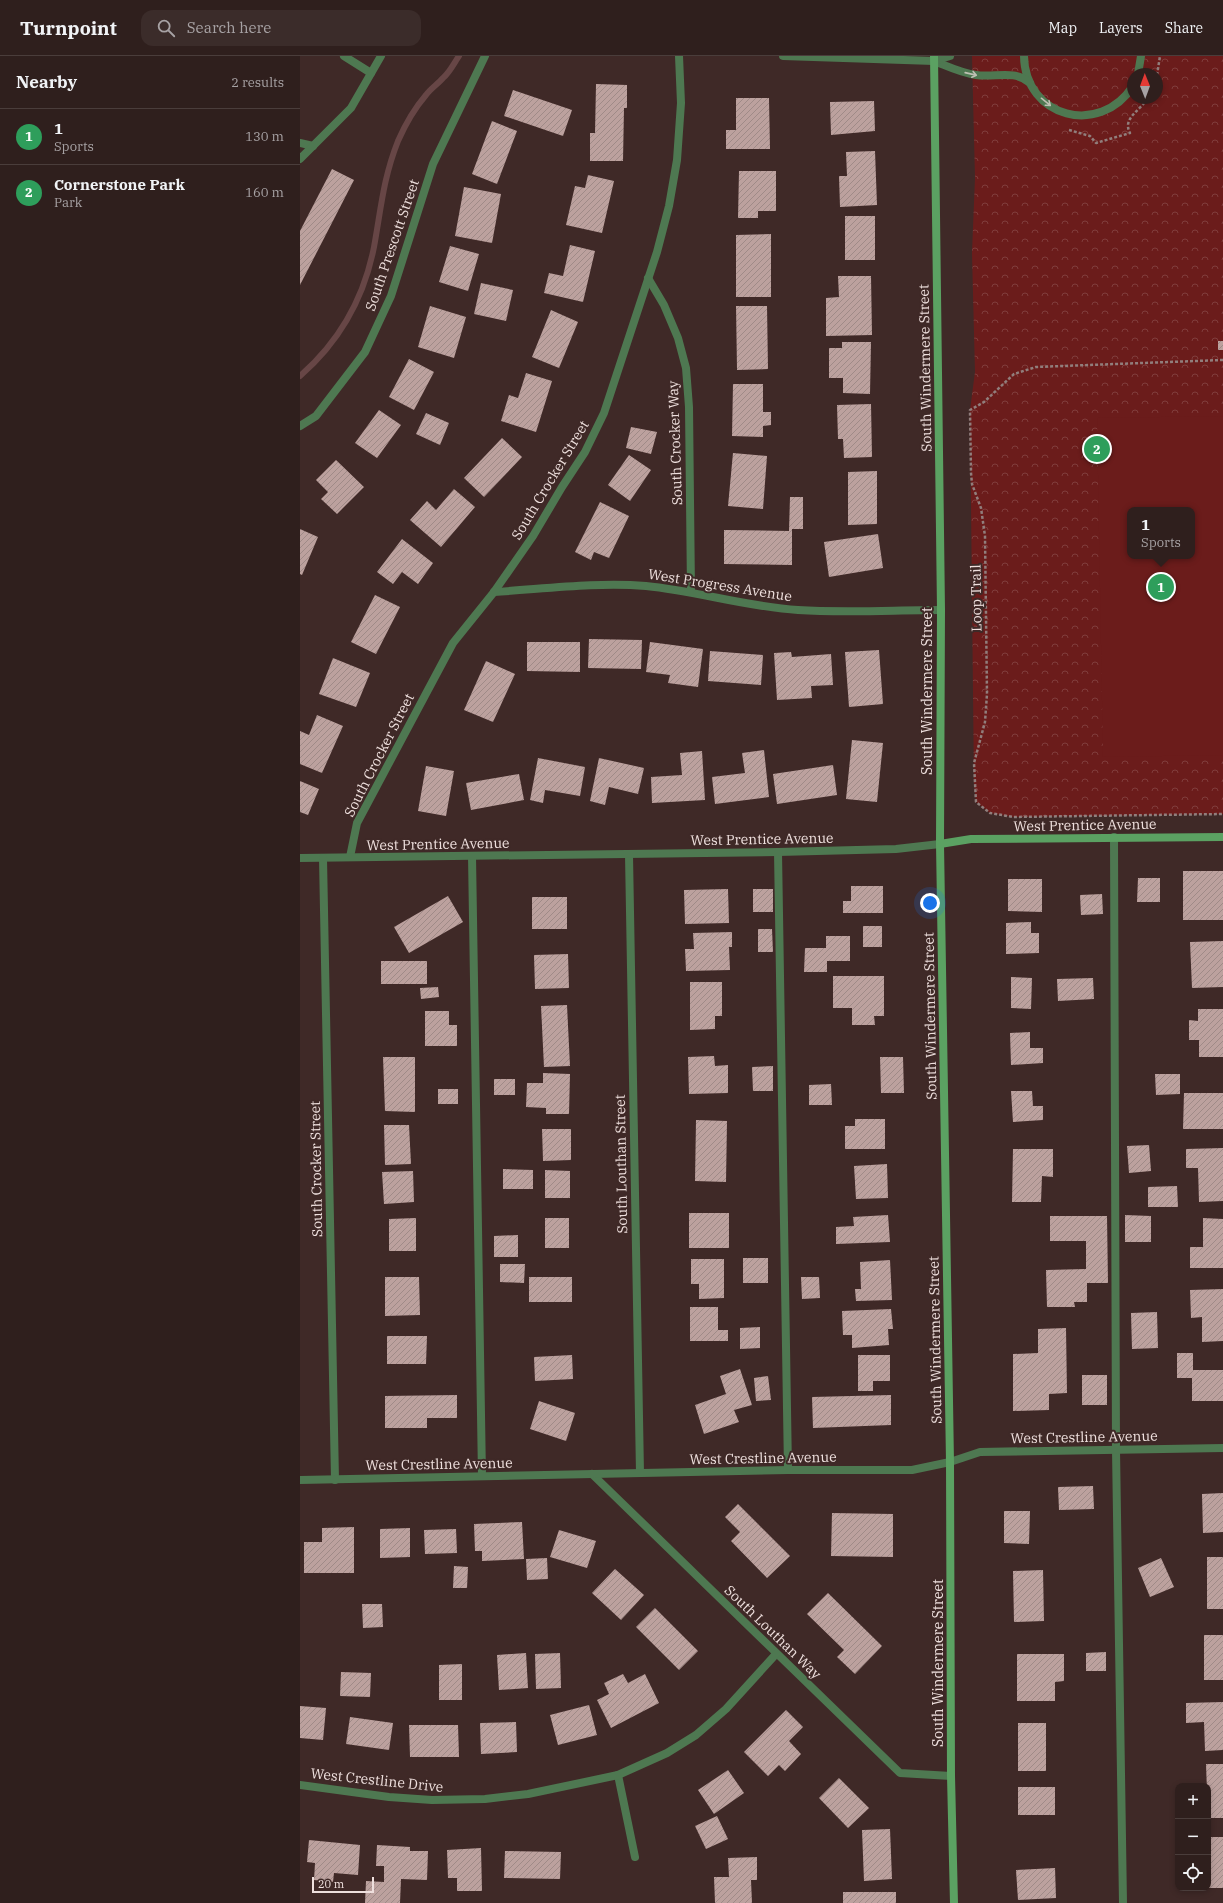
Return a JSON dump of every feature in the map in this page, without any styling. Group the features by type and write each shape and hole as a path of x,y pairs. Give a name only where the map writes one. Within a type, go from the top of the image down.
{"street":[{"path":"344,56 371,73"},
{"path":"300,160 351,108 380,56"},
{"name":"South Prescott Street","path":"300,426 316,416 365,352 391,296 433,164 485,56"},
{"name":"South Crocker Street","path":"350,858 357,823 453,643 494,592 533,536 585,452 604,413 648,278 669,206 677,160 681,103 679,56"},
{"path":"783,56 934,59 950,56"},
{"path":"1024,56 1026,73 1035,92 1051,107 1060,112 1080,116 1091,115 1111,108 1121,101 1127,94"},
{"path":"1139,68 1141,56"},
{"path":"934,59 967,74 1016,75 1023,77 1030,83"},
{"name":"South Windermere Street","path":"934,59 941,610 940,844 950,1462 951,1776 954,1903"},
{"path":"300,143 313,146"},
{"name":"South Crocker Way","path":"648,278 664,305 678,338 686,368 689,407 690,592"},
{"name":"West Progress Avenue","path":"494,592 598,586 644,586 690,592 750,604 799,610 941,610"},
{"path":"1114,837 1116,1450 1123,1903"},
{"name":"West Prentice Avenue","path":"300,858 778,852 896,849 972,839 1223,837"},
{"path":"778,852 788,1470"},
{"name":"South Louthan Street","path":"628,855 640,1472"},
{"path":"472,856 482,1476"},
{"name":"South Crocker Street","path":"323,858 335,1480"},
{"name":"West Crestline Avenue","path":"300,1480 640,1472 912,1470 950,1462 980,1452 1223,1448"},
{"name":"South Louthan Way","path":"592,1474 900,1773 951,1776"},
{"name":"West Crestline Drive","path":"300,1785 425,1800 485,1799 528,1794 618,1775 667,1753 696,1735 726,1709 776,1654"},
{"path":"618,1775 635,1857"}],"path":[{"path":"1158,68 1160,56"},
{"name":"Loop Trail","path":"1223,360 1036,367 1014,374 984,402 970,410 972,484 980,508 985,536 986,709 985,722 974,762 976,802 990,813 1013,817 1223,814"}],"green space":[{"path":"972,56 1223,56 1223,814 1013,817 990,813 976,802 974,784 970,410 975,372 972,253 975,178"},
{"path":"1223,416 1223,755 1103,757 1097,418"}],"building":[{"path":"596,84 627,85 627,108 624,108 623,161 590,161 590,133 595,133"},
{"path":"513,90 572,110 563,136 504,116"},
{"path":"736,98 769,98 770,149 726,149 726,130 736,130"},
{"path":"874,101 875,131 831,135 830,102"},
{"path":"492,121 517,131 497,184 472,174"},
{"path":"875,151 877,205 840,207 839,176 847,176 846,152"},
{"path":"332,169 354,180 300,285 300,231"},
{"path":"739,171 776,171 776,211 758,211 758,218 738,218"},
{"path":"588,175 614,181 602,233 566,225 575,186 585,188"},
{"path":"464,187 501,194 492,243 455,236"},
{"path":"845,216 875,216 875,260 845,260"},
{"path":"771,234 771,297 736,297 736,235"},
{"path":"570,245 595,251 583,302 544,293 549,273 563,276"},
{"path":"450,246 479,254 468,291 439,282"},
{"path":"838,276 871,276 872,335 826,336 826,298 839,297"},
{"path":"481,283 513,290 506,321 474,314"},
{"path":"430,306 466,317 454,358 418,347"},
{"path":"736,306 767,306 768,369 737,370"},
{"path":"551,310 578,322 559,368 532,357"},
{"path":"1218,341 1223,341 1223,350 1218,350"},
{"path":"842,342 871,342 870,394 843,393 843,378 829,378 829,348 842,348"},
{"path":"409,359 434,372 414,410 389,397"},
{"path":"526,373 552,381 536,432 501,421 509,395 518,398"},
{"path":"733,384 763,384 763,412 771,412 771,425 763,426 763,437 732,436"},
{"path":"871,404 872,457 844,458 843,439 838,439 837,405"},
{"path":"379,410 401,425 377,458 355,443"},
{"path":"426,413 449,423 440,445 416,434"},
{"path":"631,427 657,432 651,454 626,448"},
{"path":"502,438 522,457 484,497 464,478"},
{"path":"733,453 767,456 763,509 728,506"},
{"path":"629,455 651,470 630,501 608,485"},
{"path":"336,460 364,487 337,514 321,499 328,492 316,480"},
{"path":"877,471 877,524 848,525 848,472"},
{"path":"454,489 475,507 441,547 410,520 427,501 436,510"},
{"path":"790,497 803,497 803,529 792,529 792,565 724,564 724,530 789,531"},
{"path":"600,502 629,516 609,558 594,552 591,560 575,552"},
{"path":"300,529 318,537 302,575 300,574"},
{"path":"878,534 883,568 829,577 824,542"},
{"path":"402,539 433,563 418,584 402,572 393,584 377,572"},
{"path":"375,595 400,607 376,654 351,642"},
{"path":"589,639 642,640 641,669 588,668"},
{"path":"527,642 580,642 580,672 527,671"},
{"path":"650,642 703,649 698,687 668,683 670,675 646,672"},
{"path":"879,650 883,704 849,707 845,652"},
{"path":"710,651 763,655 761,685 708,681"},
{"path":"791,652 792,657 831,654 833,685 811,686 812,698 777,700 774,653"},
{"path":"333,658 370,673 356,707 319,694"},
{"path":"486,661 515,674 493,722 464,710"},
{"path":"317,715 343,726 322,773 300,764 300,731 309,735"},
{"path":"852,740 883,743 877,802 846,799"},
{"path":"764,750 769,797 715,804 712,777 745,773 742,753"},
{"path":"702,751 705,800 652,803 651,777 682,775 680,753"},
{"path":"538,758 585,767 580,796 545,790 543,803 530,800"},
{"path":"599,758 644,768 638,794 609,787 605,805 590,801"},
{"path":"833,765 837,795 777,804 773,774"},
{"path":"426,766 454,771 446,816 418,811"},
{"path":"519,774 524,800 471,810 466,783"},
{"path":"300,781 319,789 308,815 300,812"},
{"path":"1183,871 1223,871 1223,920 1183,920"},
{"path":"1138,878 1160,878 1160,902 1137,902"},
{"path":"1008,879 1042,879 1042,912 1008,911"},
{"path":"851,886 883,886 883,913 843,913 843,901 851,901"},
{"path":"728,889 729,923 685,924 684,890"},
{"path":"753,889 773,889 773,912 753,912"},
{"path":"1102,894 1103,914 1081,915 1080,895"},
{"path":"448,896 463,922 409,953 394,927"},
{"path":"532,897 567,897 567,929 532,929"},
{"path":"1031,922 1031,933 1039,933 1039,953 1006,954 1006,923"},
{"path":"863,926 882,926 882,947 863,947"},
{"path":"758,929 772,929 773,952 758,952"},
{"path":"732,932 732,947 729,947 730,970 686,971 685,949 694,949 693,933"},
{"path":"826,936 850,936 850,961 827,961 827,972 804,972 805,948 826,948"},
{"path":"1223,941 1223,987 1192,988 1190,942"},
{"path":"568,954 569,988 535,989 534,955"},
{"path":"381,961 427,961 427,984 381,984"},
{"path":"833,976 884,976 884,1016 874,1016 875,1025 852,1025 852,1008 833,1008"},
{"path":"1011,977 1032,978 1031,1009 1011,1008"},
{"path":"1093,978 1094,999 1058,1001 1057,979"},
{"path":"690,982 722,982 722,1016 715,1016 715,1029 690,1030"},
{"path":"438,987 439,997 421,999 420,988"},
{"path":"567,1005 570,1066 544,1067 541,1006"},
{"path":"1198,1009 1223,1009 1223,1057 1199,1057 1199,1040 1189,1040 1189,1020 1198,1021"},
{"path":"425,1011 449,1011 449,1025 457,1025 457,1046 425,1046"},
{"path":"1030,1032 1030,1048 1043,1048 1043,1063 1011,1065 1010,1033"},
{"path":"714,1056 715,1066 728,1065 728,1093 689,1094 688,1057"},
{"path":"383,1057 415,1057 415,1112 385,1111"},
{"path":"880,1057 903,1057 904,1093 881,1093"},
{"path":"773,1066 773,1091 753,1091 752,1067"},
{"path":"543,1073 570,1074 569,1114 546,1114 546,1108 526,1107 527,1083 543,1083"},
{"path":"1155,1074 1180,1074 1180,1094 1156,1095"},
{"path":"494,1079 515,1079 515,1095 494,1095"},
{"path":"831,1084 832,1105 809,1105 809,1085"},
{"path":"438,1089 458,1089 458,1104 438,1104"},
{"path":"1011,1091 1032,1091 1033,1106 1043,1106 1043,1120 1013,1122"},
{"path":"1184,1093 1223,1093 1223,1129 1183,1129"},
{"path":"855,1119 885,1119 885,1149 845,1149 845,1126 855,1126"},
{"path":"696,1120 727,1121 726,1182 695,1181"},
{"path":"384,1125 409,1125 411,1164 385,1165"},
{"path":"542,1129 571,1129 571,1160 543,1161"},
{"path":"1149,1145 1151,1171 1129,1173 1127,1146"},
{"path":"1223,1148 1223,1201 1199,1202 1198,1168 1186,1168 1186,1149"},
{"path":"1013,1149 1053,1149 1053,1177 1042,1176 1041,1202 1012,1202"},
{"path":"887,1164 888,1198 856,1199 854,1166"},
{"path":"503,1169 533,1170 533,1189 503,1189"},
{"path":"545,1170 570,1171 570,1198 545,1198"},
{"path":"413,1171 414,1202 384,1204 382,1172"},
{"path":"1177,1186 1178,1207 1148,1207 1148,1187"},
{"path":"689,1213 729,1213 729,1248 689,1248"},
{"path":"888,1215 890,1242 836,1244 836,1227 854,1226 853,1217"},
{"path":"1125,1215 1151,1216 1151,1242 1125,1242"},
{"path":"1050,1216 1107,1216 1108,1283 1087,1283 1087,1302 1074,1302 1075,1307 1047,1307 1046,1270 1086,1269 1086,1241 1050,1241"},
{"path":"416,1218 416,1251 389,1251 389,1219"},
{"path":"545,1218 569,1218 569,1248 545,1248"},
{"path":"1203,1218 1223,1219 1223,1268 1190,1268 1190,1247 1203,1247"},
{"path":"518,1235 518,1257 494,1257 494,1236"},
{"path":"743,1258 768,1258 768,1283 743,1283"},
{"path":"691,1259 724,1259 724,1298 699,1299 699,1284 691,1284"},
{"path":"890,1260 892,1300 856,1301 855,1289 861,1289 860,1262"},
{"path":"500,1264 525,1264 524,1283 500,1282"},
{"path":"385,1277 419,1277 420,1315 385,1316"},
{"path":"529,1277 572,1277 572,1302 529,1302"},
{"path":"801,1277 819,1277 820,1298 802,1299"},
{"path":"1223,1289 1223,1341 1202,1342 1202,1317 1191,1318 1190,1290"},
{"path":"690,1307 718,1307 718,1330 728,1330 728,1341 690,1341"},
{"path":"891,1309 893,1329 888,1329 889,1345 852,1348 852,1335 843,1335 842,1311"},
{"path":"1157,1312 1158,1348 1132,1349 1131,1313"},
{"path":"760,1327 760,1348 740,1349 740,1328"},
{"path":"1066,1328 1067,1393 1049,1394 1049,1410 1013,1411 1013,1354 1038,1353 1038,1329"},
{"path":"387,1336 427,1336 426,1364 387,1364"},
{"path":"1177,1353 1193,1353 1193,1370 1223,1370 1223,1401 1192,1401 1192,1378 1177,1378"},
{"path":"572,1355 573,1379 535,1381 534,1357"},
{"path":"858,1355 890,1355 890,1381 873,1381 873,1391 858,1391"},
{"path":"740,1369 752,1405 734,1410 739,1422 704,1434 695,1405 726,1394 720,1376"},
{"path":"1082,1375 1107,1375 1107,1405 1082,1405"},
{"path":"768,1376 771,1400 756,1401 754,1378"},
{"path":"457,1395 457,1418 427,1418 427,1428 385,1428 385,1396"},
{"path":"891,1395 891,1425 813,1428 812,1397"},
{"path":"539,1401 575,1413 566,1441 530,1429"},
{"path":"1093,1486 1094,1509 1059,1510 1058,1487"},
{"path":"1223,1493 1223,1532 1203,1533 1202,1494"},
{"path":"738,1504 790,1556 767,1578 731,1541 740,1532 725,1517"},
{"path":"1004,1511 1030,1511 1029,1544 1004,1543"},
{"path":"832,1513 893,1514 893,1557 831,1556"},
{"path":"522,1522 524,1559 482,1561 482,1551 475,1551 474,1524"},
{"path":"354,1527 354,1573 304,1573 304,1542 322,1542 322,1528"},
{"path":"410,1528 410,1557 380,1558 380,1529"},
{"path":"456,1529 457,1553 425,1554 424,1530"},
{"path":"559,1530 596,1541 587,1568 550,1557"},
{"path":"1207,1557 1223,1557 1223,1609 1207,1609"},
{"path":"547,1558 548,1579 527,1580 526,1559"},
{"path":"1161,1558 1174,1587 1150,1597 1138,1568"},
{"path":"454,1566 468,1567 467,1588 453,1588"},
{"path":"615,1569 644,1595 621,1620 592,1593"},
{"path":"1043,1570 1044,1621 1014,1622 1013,1571"},
{"path":"828,1593 882,1646 855,1674 837,1657 844,1650 807,1614"},
{"path":"362,1604 382,1604 383,1627 363,1628"},
{"path":"655,1608 698,1651 679,1670 636,1627"},
{"path":"1204,1635 1223,1635 1223,1680 1204,1680"},
{"path":"1106,1652 1106,1671 1086,1671 1086,1653"},
{"path":"526,1653 528,1688 499,1690 497,1655"},
{"path":"560,1653 561,1688 536,1689 535,1654"},
{"path":"1017,1654 1064,1654 1064,1681 1055,1682 1055,1701 1017,1701"},
{"path":"462,1664 462,1700 439,1700 439,1665"},
{"path":"341,1672 371,1673 370,1697 340,1696"},
{"path":"623,1674 628,1683 645,1674 659,1703 611,1728 597,1700 609,1694 604,1683"},
{"path":"1223,1702 1223,1750 1205,1751 1204,1722 1186,1723 1186,1703"},
{"path":"589,1705 597,1735 558,1745 550,1715"},
{"path":"300,1706 326,1708 323,1740 300,1738"},
{"path":"786,1710 803,1727 789,1741 801,1754 785,1771 779,1765 768,1776 744,1752"},
{"path":"350,1717 393,1723 389,1750 346,1744"},
{"path":"516,1722 517,1752 481,1754 480,1723"},
{"path":"1018,1723 1046,1723 1046,1771 1018,1771"},
{"path":"409,1725 458,1725 459,1757 410,1757"},
{"path":"1206,1764 1223,1764 1223,1818 1211,1818 1211,1783 1207,1783"},
{"path":"728,1770 744,1793 714,1814 698,1790"},
{"path":"839,1778 869,1808 848,1828 819,1798"},
{"path":"1018,1787 1055,1787 1055,1815 1018,1815"},
{"path":"717,1816 728,1839 706,1849 695,1826"},
{"path":"890,1829 892,1879 864,1881 862,1830"},
{"path":"1211,1837 1223,1837 1223,1888 1211,1888"},
{"path":"309,1840 360,1845 358,1875 334,1873 333,1882 314,1880 315,1863 307,1862"},
{"path":"377,1845 410,1847 410,1851 428,1851 427,1880 401,1879 400,1903 365,1903 366,1881 384,1882 384,1866 376,1866"},
{"path":"481,1848 482,1891 457,1891 457,1878 448,1878 447,1850"},
{"path":"505,1851 561,1852 560,1879 504,1878"},
{"path":"757,1857 757,1880 751,1880 752,1903 715,1903 714,1877 729,1877 728,1858"},
{"path":"1055,1868 1056,1898 1018,1900 1016,1870"},
{"path":"843,1892 896,1892 896,1903 843,1903"}],"waterway":[{"path":"300,376 327,349 348,318 364,284 370,266 386,181 398,141 418,106 428,93 448,73 459,56"}],"place":[{"name":"Cornerstone Park","path":"1097,449"},
{"name":"1","path":"1161,587"}]}
